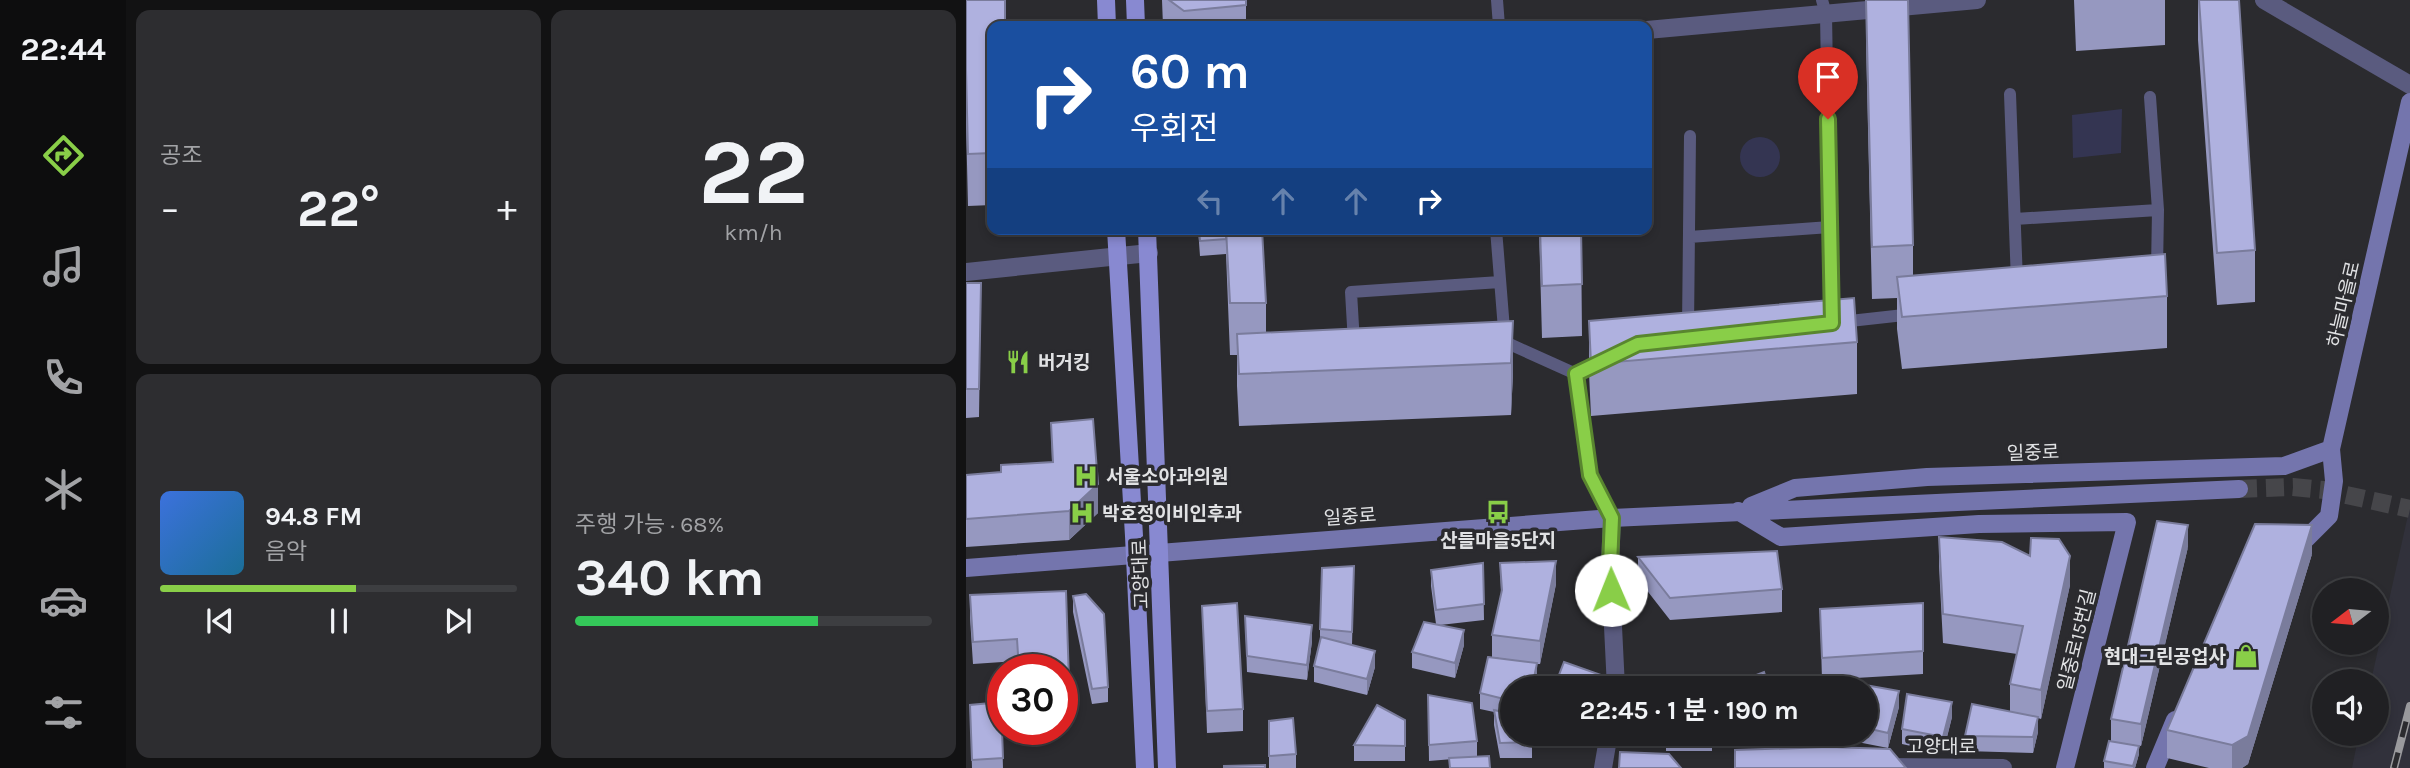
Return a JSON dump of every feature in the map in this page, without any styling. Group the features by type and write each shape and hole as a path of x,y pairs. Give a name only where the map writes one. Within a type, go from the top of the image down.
{"main road":[{"path":"1106,0 1107,21"},
{"path":"1135,0 1136,21"},
{"name":"고양대로","path":"1116,235 1145,768"},
{"name":"고양대로","path":"1148,235 1167,768"}],"street":[{"path":"1652,29 1824,7 1977,0"},
{"path":"2264,0 2410,86"},
{"name":"하늘마을로","path":"2270,542 2306,539 2329,516 2334,481 2332,449 2410,102"},
{"path":"966,272 1149,253"},
{"name":"일중로","path":"1738,511 1795,488 1927,477 2284,466 2332,449"},
{"name":"일중로","path":"966,568 1612,518 2239,489"},
{"name":"일중로15번길","path":"1738,511 1781,537 1979,524 2127,522 2065,768"},
{"path":"1612,518 1610,565 1615,676"},
{"path":"2155,768 2181,706"},
{"path":"1603,768 1607,746"},
{"name":"고양대로","path":"1860,767 2003,768"}],"lane":[{"path":"1497,0 1499,21"},
{"path":"1824,7 1830,227 1825,323 1923,313"},
{"path":"2010,94 2018,300"},
{"path":"2150,97 2158,210 2157,284"},
{"path":"1688,337 1690,136"},
{"path":"2015,219 2158,210"},
{"path":"1689,237 1830,227"},
{"path":"1496,235 1505,342"},
{"path":"1367,346 1354,346 1352,292 1500,282"},
{"path":"1491,343 1505,342 1576,374"},
{"path":"1576,374 1613,356"},
{"path":"1576,374 1590,475 1612,518"}],"shaded area":[{"path":"2122,109 2121,153 2073,158 2072,115"},
{"path":"1760,137 1768,138 1774,143 1779,149 1779,165 1774,171 1768,176 1760,177 1752,176 1746,171 1741,165 1740,157 1741,149 1746,143 1752,138"},
{"path":"2410,506 2410,768 2352,768 2356,746 2389,746 2389,669 2374,669 2377,655 2389,655 2389,600"}],"building":[{"path":"966,0 1005,0 1005,21 987,21 987,153 968,154"},
{"path":"1169,0 1246,0 1246,5 1184,11"},
{"path":"1866,0 1908,0 1913,245 1872,247"},
{"path":"2199,0 2239,0 2255,250 2217,253"},
{"path":"1200,235 1226,235 1226,239 1200,241"},
{"path":"1226,235 1262,235 1266,303 1230,303"},
{"path":"1540,235 1581,235 1582,284 1542,286"},
{"path":"2165,254 2167,296 1902,317 1897,277"},
{"path":"966,283 981,283 979,389 966,389"},
{"path":"1854,298 1857,342 1591,364 1589,321"},
{"path":"1513,321 1511,363 1239,374 1237,334"},
{"path":"1093,419 1098,484 1069,511 966,519 966,475 1001,472 1001,465 1053,462 1051,423"},
{"path":"2157,521 2188,525 2141,724 2111,719"},
{"name":"현대그린공업사","path":"2255,524 2312,525 2248,736 2232,745 2167,730"},
{"path":"1939,537 2002,542 2030,556 2031,538 2059,539 2070,556 2041,690 2010,684 2023,626 1943,614"},
{"path":"1777,551 1782,589 1670,598 1638,557"},
{"path":"1556,561 1540,641 1492,635 1502,590 1500,563"},
{"path":"1483,563 1484,604 1436,610 1431,570"},
{"path":"1354,566 1352,632 1320,629 1322,568"},
{"path":"1066,591 1068,654 1018,654 1017,639 973,642 970,595"},
{"path":"1086,594 1104,614 1108,687 1092,689 1073,596"},
{"path":"1237,603 1243,709 1207,711 1202,606"},
{"path":"1923,603 1923,651 1822,658 1820,609"},
{"path":"1245,616 1312,625 1307,665 1247,656"},
{"path":"1424,622 1464,630 1455,663 1412,652"},
{"path":"1321,637 1375,651 1367,679 1314,666"},
{"path":"1488,657 1537,663 1534,676 1500,676 1500,698 1480,693"},
{"path":"1564,662 1604,676 1559,676"},
{"path":"1878,687 1899,691 1888,733 1878,731"},
{"path":"1907,694 1952,702 1943,737 1902,729"},
{"path":"1428,695 1472,703 1477,741 1429,745"},
{"path":"987,703 987,745 1003,745 1003,758 972,760 970,705"},
{"path":"1972,704 2038,717 2033,737 1965,736"},
{"path":"1377,705 1405,720 1405,746 1354,745"},
{"path":"1494,710 1500,711 1500,743"},
{"path":"1293,718 1296,754 1269,756 1269,721"},
{"path":"2109,741 2139,746 2133,766 2104,761"},
{"path":"1829,747 1890,749 1906,768 1735,768 1735,750"},
{"path":"1620,752 1669,754 1681,768 1619,768"},
{"path":"1489,756 1490,768 1450,768 1449,758"},
{"path":"1265,765 1265,768 1224,768 1224,766"}],"tunnel":[{"path":"2239,489 2293,487 2324,490 2410,509"}],"railway":[{"path":"2394,768 2410,706"}],"place":[{"name":"버거킹","path":"1018,362"},
{"name":"서울소아과의원","path":"1086,476"},
{"name":"산들마을5단지","path":"1498,512"},
{"name":"박호정이비인후과","path":"1082,513"},
{"name":"현대그린공업사","path":"2246,656"}],"route":[{"path":"1611,590 1612,518 1590,475 1576,374 1638,344 1832,323 1828,119"}]}
